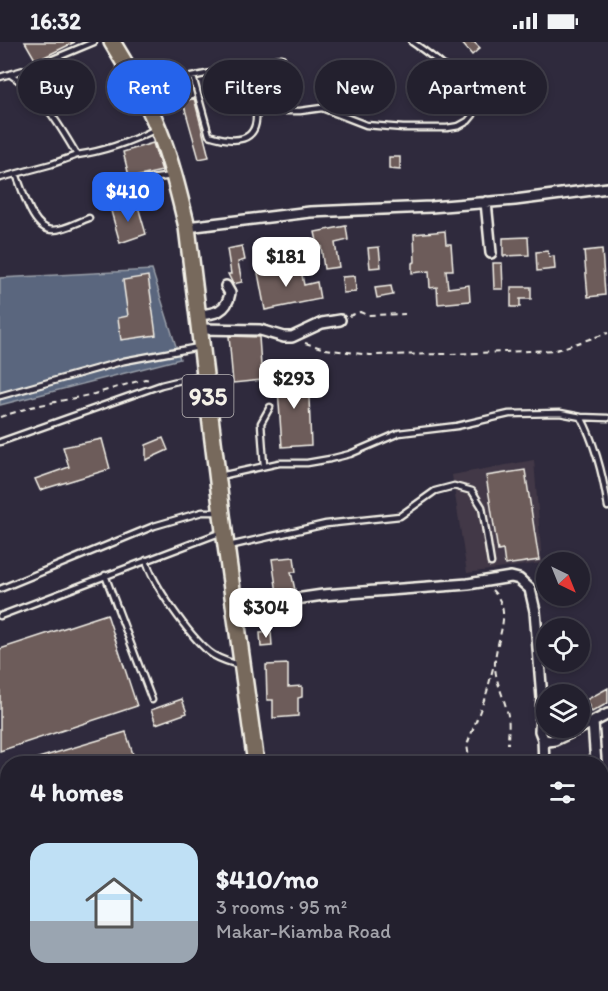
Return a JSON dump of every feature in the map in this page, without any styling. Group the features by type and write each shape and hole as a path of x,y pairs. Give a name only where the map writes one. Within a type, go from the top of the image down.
{"main road":[{"name":"935","path":"112,42 123,60"},
{"name":"935","path":"152,114 174,175 187,227 241,666 255,756"}],"street":[{"path":"187,227 310,212 486,202 608,188"},
{"path":"486,202 491,254"},
{"path":"199,322 216,314 229,301 230,293 226,285"},
{"path":"199,322 260,330 292,337 322,323 340,320"},
{"path":"234,608 323,595 484,582 511,577 519,579 530,589 538,630 542,698 540,731 543,739 544,756"},
{"path":"543,739 555,740 608,714"},
{"path":"593,722 595,756"}],"lane":[{"path":"0,77 77,51 94,42"},
{"path":"303,111 322,108 366,125 403,128 447,128 459,126 468,121 473,115 474,108 468,95 446,66 412,42"},
{"path":"270,60 282,58"},
{"path":"11,75 42,101 77,155"},
{"path":"203,75 193,77 203,113"},
{"path":"203,114 209,135 233,140 248,137 256,127 256,114"},
{"path":"0,178 77,155 111,148 158,128"},
{"path":"16,174 36,221 44,227 53,230 89,218"},
{"path":"136,181 174,175"},
{"path":"0,396 123,361 201,346"},
{"path":"0,442 161,385 205,374"},
{"path":"264,466 261,423 270,407"},
{"path":"218,476 279,463 307,463 330,459 350,454 399,433 457,426 509,414 561,413 581,417 608,418"},
{"path":"581,417 592,437 601,467 608,507"},
{"path":"226,547 326,524 400,516 435,491 454,486 472,491 482,507 491,562"},
{"path":"0,589 154,526 202,512 222,512"},
{"path":"0,616 224,531"},
{"path":"146,560 149,571 165,596 209,652 241,666"},
{"path":"105,575 152,700"}],"path":[{"path":"340,320 360,312 367,315 405,314"},
{"path":"292,337 325,349 369,356 556,350 608,333"},
{"path":"0,417 31,407 94,394 144,378 161,385"},
{"path":"469,756 467,744 486,692 505,621 502,605 497,595 484,582"},
{"path":"495,661 498,687 509,719 508,744"}],"shaded area":[{"path":"534,460 541,552 536,552 536,564 467,573 452,475"}],"water":[{"path":"152,270 180,359 0,405 0,278"}],"building":[{"path":"25,42 75,42 38,60 35,60"},
{"path":"461,42 474,42 480,48 472,55"},
{"path":"194,98 209,157 199,159 186,114 191,114 191,99"},
{"path":"153,143 162,171 130,180 123,152"},
{"path":"389,157 400,157 400,170 389,169"},
{"path":"137,203 146,234 120,243 111,211"},
{"path":"346,226 348,240 335,243 339,267 324,269 321,246 318,246 315,232"},
{"path":"445,231 446,244 451,244 453,270 446,270 448,288 469,285 470,301 438,304 437,287 430,288 429,271 412,273 412,263 415,262 414,234"},
{"path":"528,237 529,255 503,256 503,238"},
{"path":"242,246 245,260 238,262 242,282 233,284 228,274 231,274 227,249"},
{"path":"379,247 381,267 370,268 368,248"},
{"path":"602,249 605,295 588,297 584,251"},
{"path":"548,251 549,257 554,256 555,269 537,271 536,252"},
{"path":"493,263 502,263 503,289 494,289"},
{"path":"300,265 304,285 317,282 320,299 265,310 258,273"},
{"path":"148,276 156,335 121,340 118,318 128,316 123,280"},
{"path":"355,276 356,292 343,293 342,277"},
{"path":"391,286 393,295 377,298 375,288"},
{"path":"511,287 531,287 531,299 520,299 520,307 511,307"},
{"path":"229,336 259,337 262,380 233,383"},
{"path":"277,374 308,374 311,445 282,447"},
{"path":"163,438 168,450 146,460 146,445"},
{"path":"102,439 110,469 40,490 35,479 69,467 63,447"},
{"path":"525,470 538,552 536,560 505,565 503,550 498,551 486,476"},
{"path":"294,557 296,572 291,572 295,590 277,593 272,559"},
{"path":"107,614 137,706 0,751 0,649"},
{"path":"271,632 272,646 261,647 260,633"},
{"path":"288,664 288,687 302,686 302,697 298,698 298,716 273,718 273,700 267,700 266,665"},
{"path":"608,688 608,703 592,712 590,698"},
{"path":"182,699 187,713 156,724 151,710"},
{"path":"126,732 134,756 45,756"}]}
